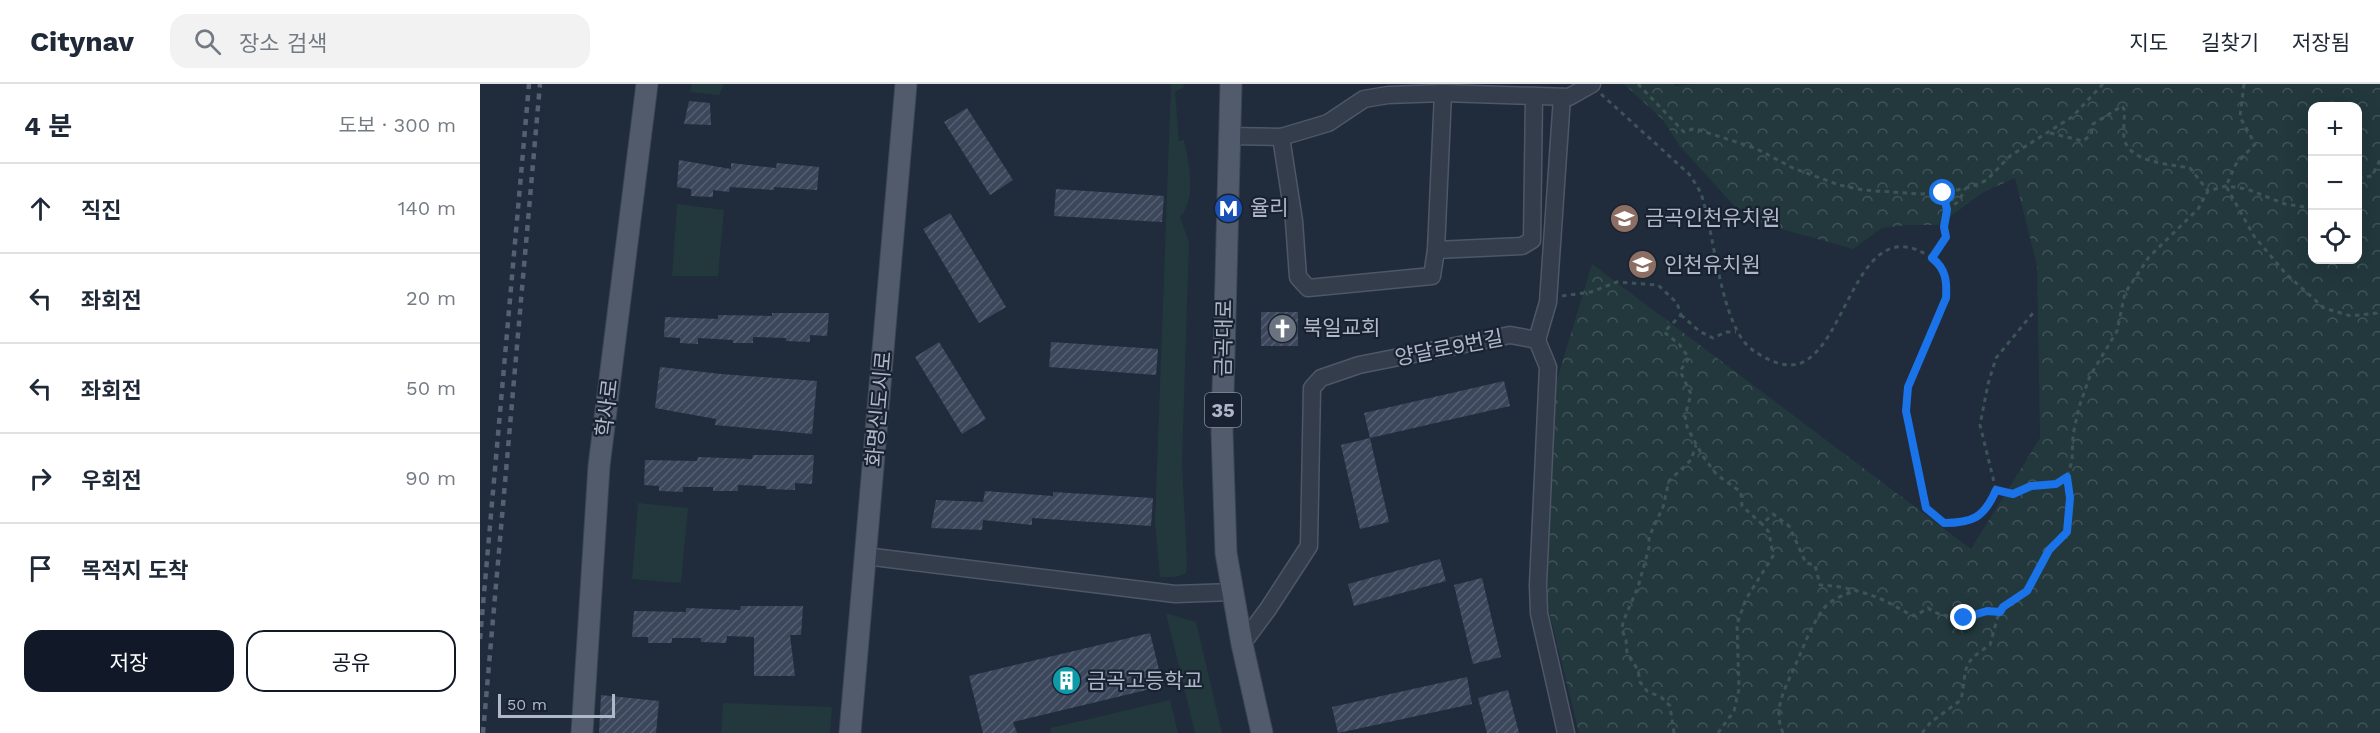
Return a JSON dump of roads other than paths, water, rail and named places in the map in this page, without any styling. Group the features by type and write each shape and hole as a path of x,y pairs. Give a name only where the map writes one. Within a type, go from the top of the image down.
{"main road":[{"name":"학사로","path":"582,733 600,466 647,84"},
{"name":"화명신도시로","path":"850,733 906,84"},
{"name":"금곡대로","path":"1231,84 1222,432 1226,553 1242,644 1262,733"}],"street":[{"path":"1229,136 1281,137 1328,123 1364,99 1388,95 1443,93 1569,97 1591,84"},
{"path":"1281,137 1294,221 1298,277 1308,288 1432,276 1436,250 1443,93"},
{"path":"1436,250 1522,246 1532,240 1534,96"},
{"path":"1562,97 1548,302 1537,340 1548,367 1538,585 1539,613 1566,733"},
{"name":"양달로9번길","path":"1242,644 1309,546 1312,388 1321,378 1359,365 1510,335 1537,340"},
{"path":"865,556 1175,594 1268,609"}],"railway":[{"path":"480,639 529,84"},
{"path":"483,733 540,84"}],"place":[{"name":"율리","path":"1229,208"},
{"name":"금곡인천유치원","path":"1624,218"},
{"name":"인천유치원","path":"1643,265"},
{"name":"북일교회","path":"1282,328"},
{"name":"금곡고등학교","path":"1066,681"}]}
